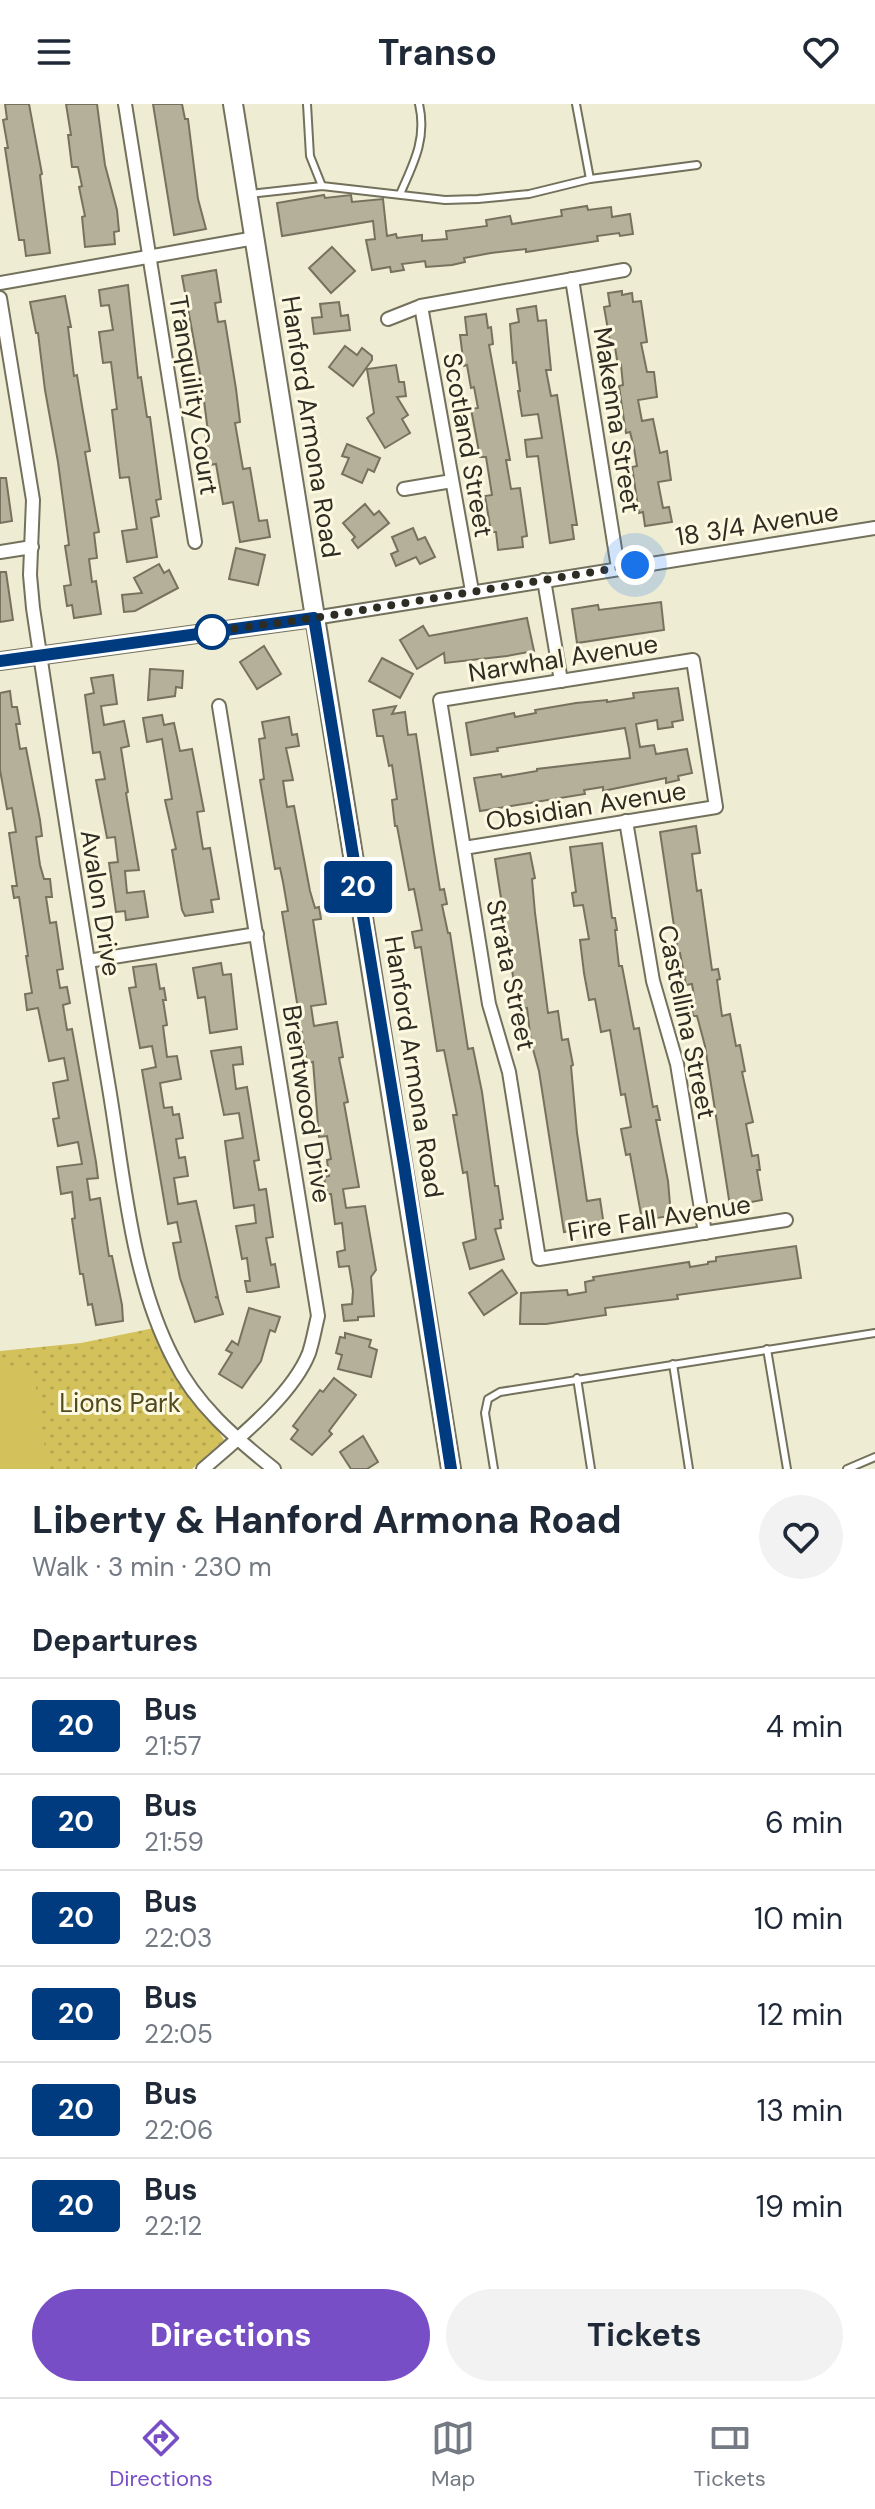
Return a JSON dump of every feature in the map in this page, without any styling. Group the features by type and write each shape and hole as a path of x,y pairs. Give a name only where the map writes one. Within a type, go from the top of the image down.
{"main road":[{"name":"Hanford Armona Road","path":"233,104 451,1469"}],"street":[{"name":"Tranquility Court","path":"125,104 195,542"},
{"path":"0,283 255,238"},
{"path":"388,319 421,306 624,270"},
{"name":"Makenna Street","path":"572,279 618,568"},
{"name":"Avalon Drive","path":"0,298 33,500 30,575 40,655 133,1229 157,1324 187,1384 236,1440 274,1469"},
{"name":"Scotland Street","path":"421,306 472,591"},
{"path":"404,489 452,481"},
{"name":"18 3/4 Avenue","path":"314,618 875,528"},
{"path":"0,552 32,547"},
{"path":"544,580 561,681"},
{"path":"0,661 314,618"},
{"name":"Narwhal Avenue","path":"440,700 693,660 716,807"},
{"name":"Strata Street","path":"440,700 489,1004 509,1072 539,1259"},
{"name":"Brentwood Drive","path":"203,1469 236,1440 292,1381 308,1355 318,1316 219,706"},
{"name":"Obsidian Avenue","path":"464,848 716,807"},
{"name":"Castellina Street","path":"626,821 653,981 677,1064 705,1233"},
{"path":"88,961 257,934"},
{"name":"Fire Fall Avenue","path":"539,1259 786,1220"}],"lane":[{"path":"307,104 310,156 322,186"},
{"path":"400,194 420,148 423,126 419,104"},
{"path":"576,104 590,179"},
{"path":"248,195 322,186 445,200 478,199 529,194 590,179 697,165"},
{"path":"494,1469 485,1413 488,1399 500,1392 875,1333"},
{"path":"767,1349 787,1469"},
{"path":"673,1364 689,1469"},
{"path":"577,1378 591,1469"},
{"path":"847,1469 875,1457"}],"green space":[{"name":"Lions Park","path":"154,1328 224,1440 192,1469 0,1469 0,1351 81,1343"},
{"path":"18,1366 34,1375 48,1469 0,1469 0,1369"}],"building":[{"path":"5,104 29,104 42,174 50,253 26,256 24,240 19,240 5,148 8,148 3,120 7,119"},
{"path":"66,104 97,104 105,165 117,210 119,231 114,232 115,244 85,247 82,217 85,216 79,187 82,186 78,167 72,167"},
{"path":"153,104 182,104 185,119 188,119 198,199 206,229 174,235"},
{"path":"324,195 325,198 351,195 352,202 383,199 387,236 396,234 397,238 422,235 422,241 447,239 446,231 487,226 486,220 510,216 512,224 562,216 561,210 587,206 588,210 611,207 612,217 630,214 633,234 597,236 598,241 526,252 526,249 491,253 464,258 465,262 452,265 426,267 425,261 402,264 404,270 391,272 390,267 372,270 366,240 375,239 373,221 282,236 277,203"},
{"path":"332,247 355,271 331,293 309,268"},
{"path":"216,270 221,302 215,303 218,322 225,321 236,389 240,422 235,423 243,469 250,468 259,521 267,520 270,537 240,542 233,502 223,504 216,464 210,465 202,385 182,276"},
{"path":"128,285 138,378 141,377 147,417 150,417 161,499 156,500 159,516 151,518 157,557 127,562 122,531 137,529 129,477 120,478 112,410 117,409 111,362 103,363 99,332 113,330 109,305 101,306 99,290"},
{"path":"622,291 622,295 632,293 633,302 641,301 647,342 641,343 647,372 654,372 657,397 638,400 642,421 653,419 660,453 667,451 671,480 658,482 663,508 669,507 672,522 645,526 643,512 639,513 632,467 637,466 630,432 626,433 619,386 623,385 621,365 618,366 615,347 611,347 604,307 610,306 608,293"},
{"path":"65,296 71,327 68,327 74,376 77,375 90,451 85,452 99,532 94,533 97,558 89,559 101,614 74,618 72,605 67,606 64,586 71,585 58,462 38,333 30,302"},
{"path":"339,302 341,316 348,315 350,330 314,334 312,318 322,317 320,304"},
{"path":"536,306 538,321 546,320 551,370 546,370 551,396 557,395 577,525 572,525 574,539 550,543 538,456 527,457 525,440 542,438 538,414 522,416 510,324 519,322 517,309"},
{"path":"486,314 488,328 491,327 493,344 489,345 510,460 506,460 511,489 520,488 527,536 522,537 523,547 498,550 496,532 491,532 485,496 492,495 486,457 480,457 471,409 478,408 467,365 464,366 460,335 467,335 465,317"},
{"path":"345,346 357,355 362,348 372,356 353,386 329,367"},
{"path":"396,365 406,396 397,397 408,415 402,419 410,433 385,448 367,418 374,413 367,369"},
{"path":"347,444 380,458 374,472 368,469 362,483 342,474 349,458 342,456"},
{"path":"0,478 6,478 12,521 0,523"},
{"path":"365,504 374,515 379,511 389,523 358,548 352,540 355,537 343,523"},
{"path":"413,528 418,540 425,537 435,557 420,564 416,557 396,566 391,554 398,551 392,537"},
{"path":"236,548 265,555 258,585 229,579"},
{"path":"159,564 164,573 169,570 178,588 135,611 124,612 122,595 142,593 134,578"},
{"path":"0,572 6,572 13,620 0,622"},
{"path":"661,602 664,630 577,643 572,609 598,605 599,610"},
{"path":"527,618 534,651 507,656 445,663 444,653 417,669 400,640 423,626 429,636"},
{"path":"264,646 281,674 257,689 240,662"},
{"path":"382,658 413,674 400,698 369,681"},
{"path":"150,669 183,671 182,688 176,687 175,696 148,700"},
{"path":"113,675 117,704 101,706 104,725 124,721 129,746 121,748 139,870 125,871 127,893 144,891 148,917 126,920 125,911 116,912 109,863 118,862 115,837 107,838 96,780 105,779 100,752 93,753 85,695 94,693 91,678"},
{"path":"678,688 683,720 672,722 673,727 658,729 657,720 636,724 640,747 654,745 656,754 687,749 692,773 666,783 666,778 603,791 603,787 584,790 585,794 480,811 474,778 501,774 502,777 537,769 630,758 629,749 625,728 497,748 498,751 471,755 466,723 514,713 515,717 576,703 634,698 633,693"},
{"path":"10,691 12,707 17,707 20,724 16,724 20,749 26,748 40,820 42,836 36,837 40,865 44,879 50,879 52,897 46,897 50,923 56,922 63,969 57,970 60,988 67,987 70,1003 63,1005 67,1030 72,1029 96,1162 98,1178 87,1179 90,1200 100,1198 123,1321 96,1325 92,1304 88,1305 72,1219 75,1218 72,1192 61,1194 57,1167 82,1164 78,1142 58,1146 53,1119 59,1118 53,1083 68,1080 64,1058 49,1061 38,1008 27,1010 25,994 32,993 28,956 19,897 14,898 12,886 17,886 9,833 16,832 12,808 7,809 0,770 0,693"},
{"path":"396,706 392,714 405,712 408,735 416,734 440,890 444,889 447,904 442,905 450,933 468,1049 473,1048 482,1092 495,1186 498,1186 503,1219 500,1220 501,1228 495,1229 504,1259 470,1269 463,1243 476,1239 467,1172 463,1173 453,1115 457,1115 444,1050 437,1051 421,947 415,948 412,932 422,930 414,889 409,890 395,826 392,800 397,799 392,765 389,766 383,736 377,736 373,710"},
{"path":"162,715 164,725 174,723 180,751 192,749 204,811 197,812 203,849 210,848 219,899 211,900 213,912 185,916 182,910 172,850 176,849 165,800 172,799 162,739 147,742 143,718"},
{"path":"289,717 292,735 297,734 299,746 286,748 293,780 283,781 287,807 294,806 310,891 315,908 319,907 321,919 313,920 326,1004 311,1006 314,1026 337,1022 343,1057 339,1058 348,1102 344,1103 359,1187 343,1189 346,1208 365,1206 376,1270 371,1277 374,1316 358,1317 358,1320 344,1321 342,1305 352,1304 353,1291 349,1266 339,1267 337,1252 345,1250 342,1223 335,1224 331,1194 327,1194 324,1177 329,1176 327,1160 331,1159 327,1136 319,1137 313,1062 307,1063 282,912 288,911 280,868 275,869 260,780 264,779 259,739 265,738 262,722"},
{"path":"696,826 700,853 692,854 697,891 701,890 712,970 718,969 720,979 717,980 722,1016 730,1014 736,1046 740,1045 745,1071 742,1072 753,1122 746,1124 752,1156 758,1155 760,1170 757,1170 762,1200 730,1206 705,1046 697,1016 693,1016 691,1004 695,1003 692,984 686,985 678,953 660,832"},
{"path":"602,843 612,918 615,918 617,930 619,966 622,966 634,1029 639,1028 653,1107 657,1106 660,1120 656,1120 668,1181 671,1216 642,1220 630,1154 626,1155 621,1129 631,1127 625,1094 621,1095 610,1030 601,1032 595,999 589,1000 584,973 580,940 589,939 583,905 574,906 572,893 576,892 570,847"},
{"path":"530,853 548,1013 558,1011 562,1040 568,1039 587,1201 600,1199 604,1226 564,1232 539,1071 531,1042 527,1008 521,1009 520,996 516,996 495,859"},
{"path":"221,963 223,975 231,974 237,1029 210,1033 205,997 198,998 193,968"},
{"path":"156,964 160,989 164,988 166,1000 163,1000 167,1025 163,1026 167,1057 177,1056 181,1079 160,1083 164,1108 172,1107 173,1115 179,1114 183,1138 176,1139 179,1158 185,1157 188,1176 174,1178 178,1204 196,1201 218,1297 215,1297 223,1314 195,1322 180,1278 173,1243 181,1242 177,1222 168,1224 142,1070 156,1067 152,1046 140,1048 129,988 136,987 133,967"},
{"path":"241,1047 243,1064 233,1065 236,1089 247,1087 259,1160 254,1161 259,1190 266,1189 273,1237 266,1238 279,1287 251,1292 247,1292 245,1281 250,1281 247,1258 242,1259 236,1226 256,1223 254,1205 234,1208 225,1141 243,1138 239,1113 224,1115 211,1051"},
{"path":"796,1246 801,1278 605,1308 606,1315 546,1324 520,1324 521,1293 567,1290 568,1295 586,1292 585,1282 594,1280 593,1277 689,1262 690,1267 716,1261 716,1257"},
{"path":"502,1270 517,1293 484,1315 469,1293"},
{"path":"249,1308 280,1317 275,1332 270,1330 261,1361 242,1388 219,1374 232,1353 226,1350 232,1341 238,1345"},
{"path":"345,1333 371,1340 369,1347 377,1350 371,1377 338,1369 342,1355 336,1353 340,1337 345,1338"},
{"path":"334,1378 356,1395 329,1431 332,1434 312,1455 291,1439 298,1430 293,1426 320,1390 323,1392"},
{"path":"363,1436 378,1462 367,1469 351,1469 340,1452"}],"bus line":[{"name":"20","path":"0,661 314,618 451,1469"}],"route":[{"path":"212,632 209,632 314,618 635,565"}]}
